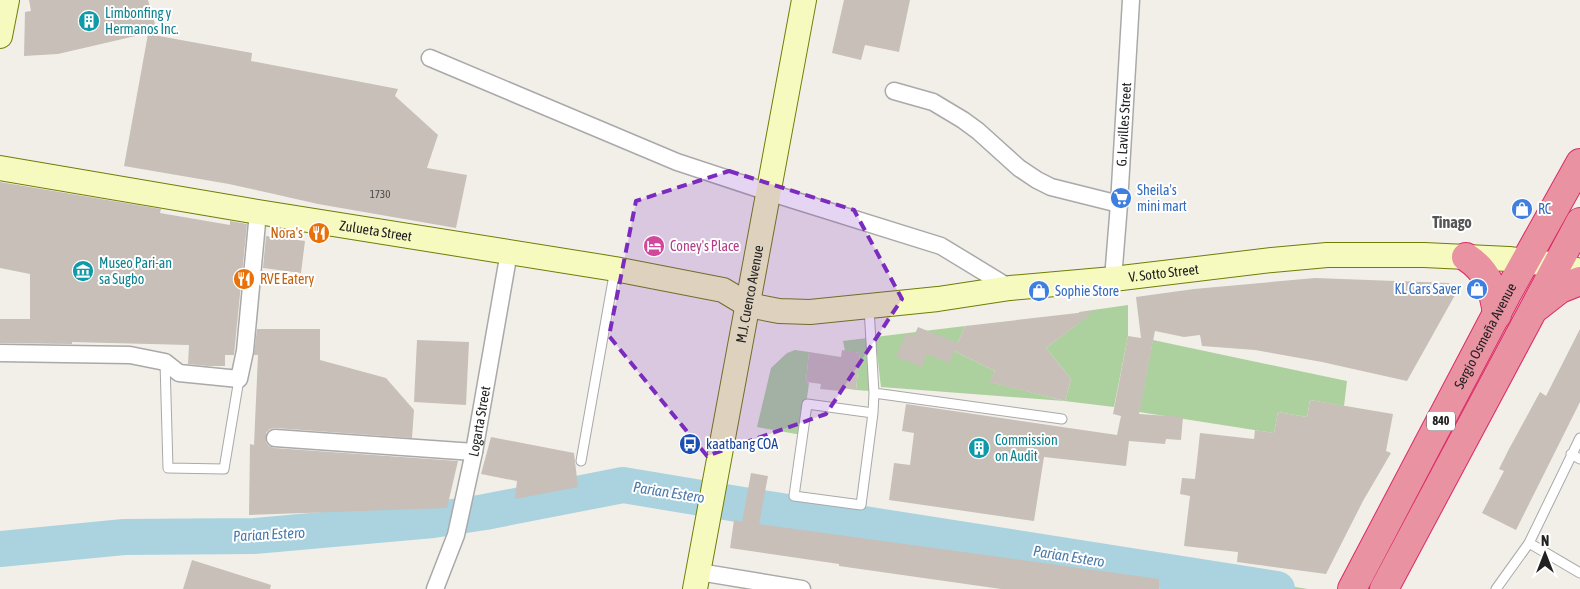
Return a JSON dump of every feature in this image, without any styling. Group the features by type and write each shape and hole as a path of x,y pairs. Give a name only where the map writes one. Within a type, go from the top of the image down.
{"highway":[{"name":"Sergio Osmeña Avenue","path":"1354,585 1525,261 1580,163"},
{"name":"Sergio Osmeña Avenue","path":"1384,589 1533,311 1572,264 1579,225"},
{"path":"1466,257 1479,266 1487,277 1494,296 1497,314"},
{"path":"1533,311 1554,293 1567,285 1580,281"}],"street":[{"path":"0,36 7,0"},
{"name":"M.J. Cuenco Avenue","path":"697,580 804,0"},
{"name":"G. Lavilles Street","path":"1113,279 1131,0"},
{"path":"430,58 677,162 941,246 1010,288"},
{"path":"894,91 933,102 963,120 978,131 1018,168 1037,180 1052,187 1119,204"},
{"name":"Zulueta Street","path":"0,168 258,212 615,269 723,290 748,305"},
{"path":"0,353 130,355 165,362 179,373 239,379 245,350 258,212"},
{"name":"Logarta Street","path":"435,589 456,535 464,499 509,252"},
{"name":"V. Sotto Street","path":"748,305 779,312 802,312 938,299 1010,288 1113,279 1327,255 1424,255 1572,264"},
{"path":"275,438 474,452"},
{"path":"697,580 802,589"}],"lane":[{"path":"581,461 615,269"},
{"path":"869,306 874,393 873,413 861,505 794,496 807,404 873,413"},
{"path":"165,362 168,468 224,469 239,379"},
{"path":"874,393 1062,419"},
{"path":"1496,589 1529,543 1580,438"},
{"path":"1571,454 1580,458"},
{"path":"1529,543 1580,573"}],"highlighted area":[{"path":"729,171 854,210 902,299 826,414 707,456 609,336 636,201"}],"green space":[{"path":"1128,305 1128,336 1114,407 1064,401 881,387 875,337 965,326 954,351 995,371 990,382 1065,401 1071,379 1046,348 1080,322 1079,312"},
{"path":"867,338 870,391 856,390 860,353 845,351 843,341"},
{"path":"1153,340 1347,381 1344,406 1310,400 1307,417 1278,412 1274,433 1139,412"},
{"path":"795,350 809,352 806,382 809,383 802,435 757,427 771,368 787,353"},
{"path":"740,499 1308,589 1195,589 1195,583 734,520"}],"building":[{"name":"Limbonfing y Hermanos Inc.","path":"29,0 148,0 157,31 58,54 24,56 25,12 31,11"},
{"path":"844,0 910,0 899,52 865,45 861,60 832,53"},
{"path":"148,34 252,53 251,61 398,89 395,96 438,135 427,168 467,175 456,228 318,204 229,184 124,166"},
{"path":"0,182 161,209 160,213 230,225 230,221 247,224 234,355 225,355 225,366 208,366 188,364 189,345 72,342 72,344 0,343 0,319 30,319 30,274 0,268"},
{"path":"266,236 305,241 301,273 263,268"},
{"path":"1315,278 1449,283 1455,295 1407,381 1322,362 1255,350 1202,346 1200,335 1184,337 1155,331 1139,414 1183,417 1181,440 1166,439 1165,444 1129,441 1126,466 1044,457 1034,521 889,500 894,463 910,465 914,433 902,431 906,404 1117,435 1121,416 1113,414 1128,336 1141,338 1136,297 1194,289"},
{"path":"1095,311 1046,348 1071,379 1065,401 989,382 995,371 954,351 965,326"},
{"path":"918,327 958,343 949,363 927,354 922,367 896,357 906,333 914,336"},
{"path":"257,329 320,329 320,360 386,378 414,410 412,438 275,428 270,429 266,433 266,442 269,446 274,448 458,461 447,508 249,515 250,444 254,445 258,355 254,355"},
{"path":"1580,329 1580,402 1516,530 1482,513 1504,471 1499,469 1509,449 1540,392 1546,396"},
{"path":"417,340 469,342 466,405 414,402"},
{"path":"842,350 860,353 856,390 841,388 841,391 820,389 821,384 806,382 809,352 841,357"},
{"path":"1310,400 1393,414 1386,451 1391,453 1363,501 1326,574 1237,562 1238,552 1184,546 1190,496 1180,494 1182,478 1195,479 1200,433 1254,439 1255,430 1274,433 1278,412 1307,417"},
{"path":"491,437 574,453 578,487 515,499 517,481 481,474"},
{"path":"751,473 768,476 759,524 1159,579 1159,589 1001,589 730,548 734,520 742,522"},
{"path":"192,560 271,585 270,589 183,589"}],"waterway":[{"name":"Parian Estero","path":"0,549 124,537 254,536 433,520 485,512 623,485 1277,589"}],"place":[{"name":"Limbonfing y Hermanos Inc.","path":"89,21"},
{"name":"Sheila's mini mart","path":"1121,198"},
{"name":"RC","path":"1522,209"},
{"name":"Nora's","path":"319,233"},
{"name":"Coney's Place","path":"654,246"},
{"name":"Museo Pari-an sa Sugbo","path":"83,271"},
{"name":"RVE Eatery","path":"244,279"},
{"name":"KL Cars Saver","path":"1477,289"},
{"name":"Sophie Store","path":"1039,291"},
{"name":"kaatbang COA","path":"690,444"},
{"name":"Commission on Audit","path":"979,448"}],"district":[{"name":"Tinago","path":"1452,222"}]}
